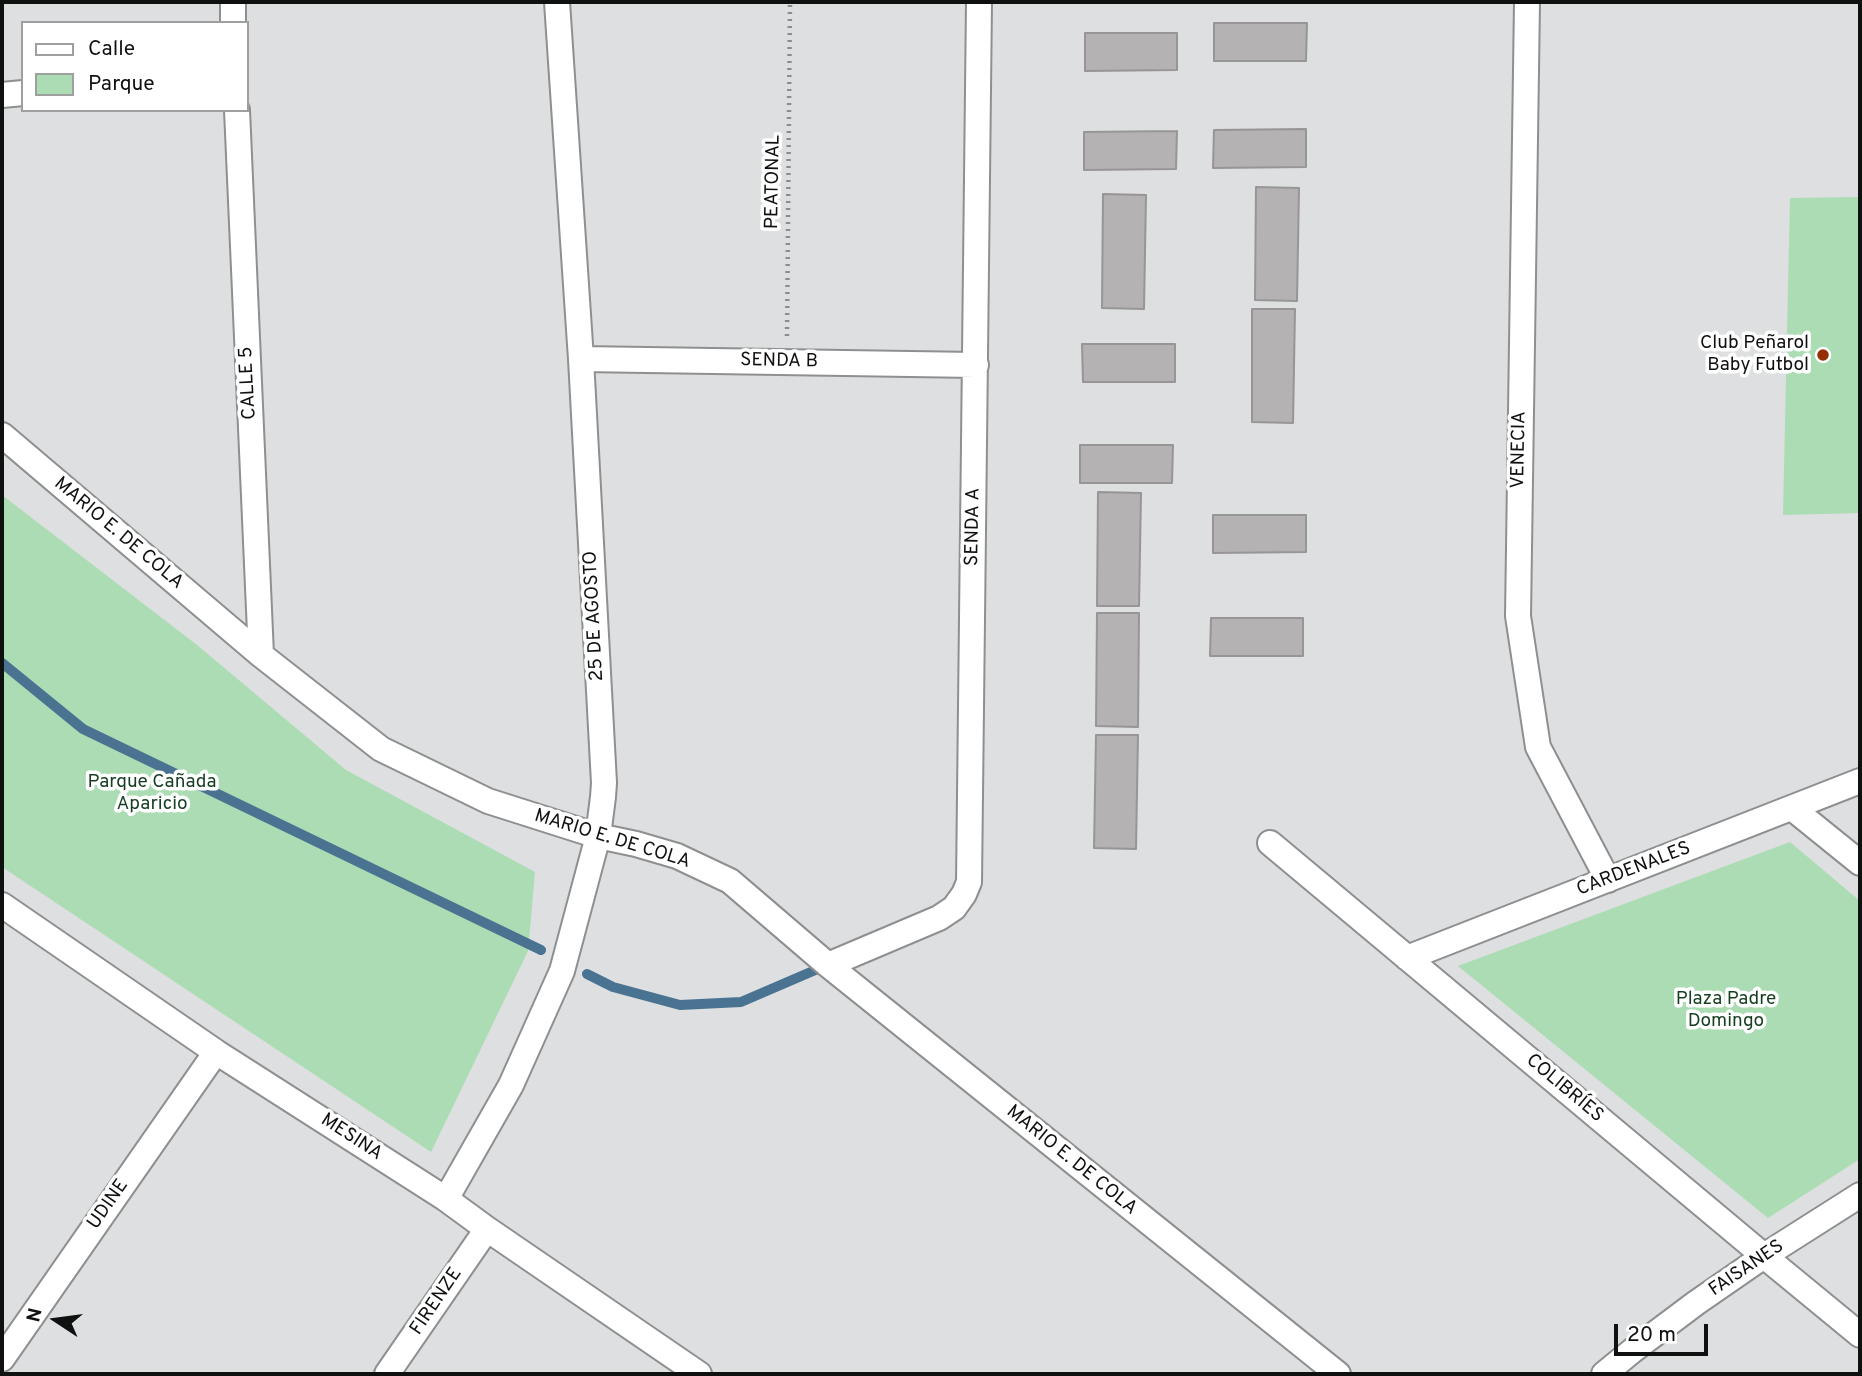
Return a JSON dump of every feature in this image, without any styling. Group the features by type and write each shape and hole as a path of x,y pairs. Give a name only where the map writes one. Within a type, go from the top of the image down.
{"street":[{"path":"233,2 233,21"},
{"name":"25 DE AGOSTO","path":"446,1199 511,1085 562,971 598,836 604,783 558,2"},
{"name":"SENDA A","path":"828,965 939,918 954,908 970,882 979,2"},
{"name":"VENECIA","path":"1527,2 1518,617 1538,747 1608,880"},
{"path":"2,95 21,93"},
{"name":"CALLE 5","path":"237,112 261,655"},
{"name":"SENDA B","path":"581,359 976,365"},
{"name":"MARIO E. DE COLA","path":"2,435 261,655 381,749 488,801 598,836 677,856 730,881 828,965 1338,1374"},
{"name":"CARDENALES","path":"1407,958 1860,781"},
{"path":"1792,808 1860,863"},
{"name":"COLIBRÍES","path":"1269,843 1860,1335"},
{"name":"MESINA","path":"2,905 216,1052 446,1199 699,1374"},
{"name":"UDINE","path":"2,1359 216,1052"},
{"name":"FAISANES","path":"1604,1374 1696,1303 1860,1195"},
{"name":"FIRENZE","path":"387,1374 487,1229"}],"path":[{"name":"PEATONAL","path":"787,362 790,2"}],"green space":[{"name":"Club Peñarol Baby Futbol","path":"1860,197 1860,513 1783,515 1790,198"},
{"name":"Parque Cañada Aparicio","path":"2,495 197,645 346,770 535,872 528,951 431,1152 2,867"},
{"name":"Plaza Padre Domingo","path":"1790,842 1860,901 1860,1159 1768,1218 1458,966"}],"building":[{"path":"1214,23 1307,23 1306,61 1214,61"},
{"path":"1085,33 1177,33 1177,70 1085,71"},
{"path":"1306,129 1306,167 1213,168 1214,130"},
{"path":"1177,131 1176,169 1084,170 1084,132"},
{"path":"1256,187 1299,188 1297,301 1255,300"},
{"path":"1103,194 1146,195 1144,309 1102,308"},
{"path":"1252,309 1295,309 1293,423 1252,422"},
{"path":"1082,344 1175,344 1175,382 1083,382"},
{"path":"1080,445 1173,445 1172,483 1080,483"},
{"path":"1098,492 1141,493 1139,606 1097,606"},
{"path":"1213,515 1306,515 1306,552 1213,553"},
{"path":"1097,613 1139,613 1138,727 1096,726"},
{"path":"1211,618 1303,618 1303,656 1210,656"},
{"path":"1096,735 1138,735 1136,849 1094,848"}],"waterway":[{"path":"2,663 83,729 541,950"},
{"path":"587,974 613,987 680,1005 741,1002 827,965"}],"place":[{"name":"Club Peñarol Baby Futbol","path":"1823,355"}]}
